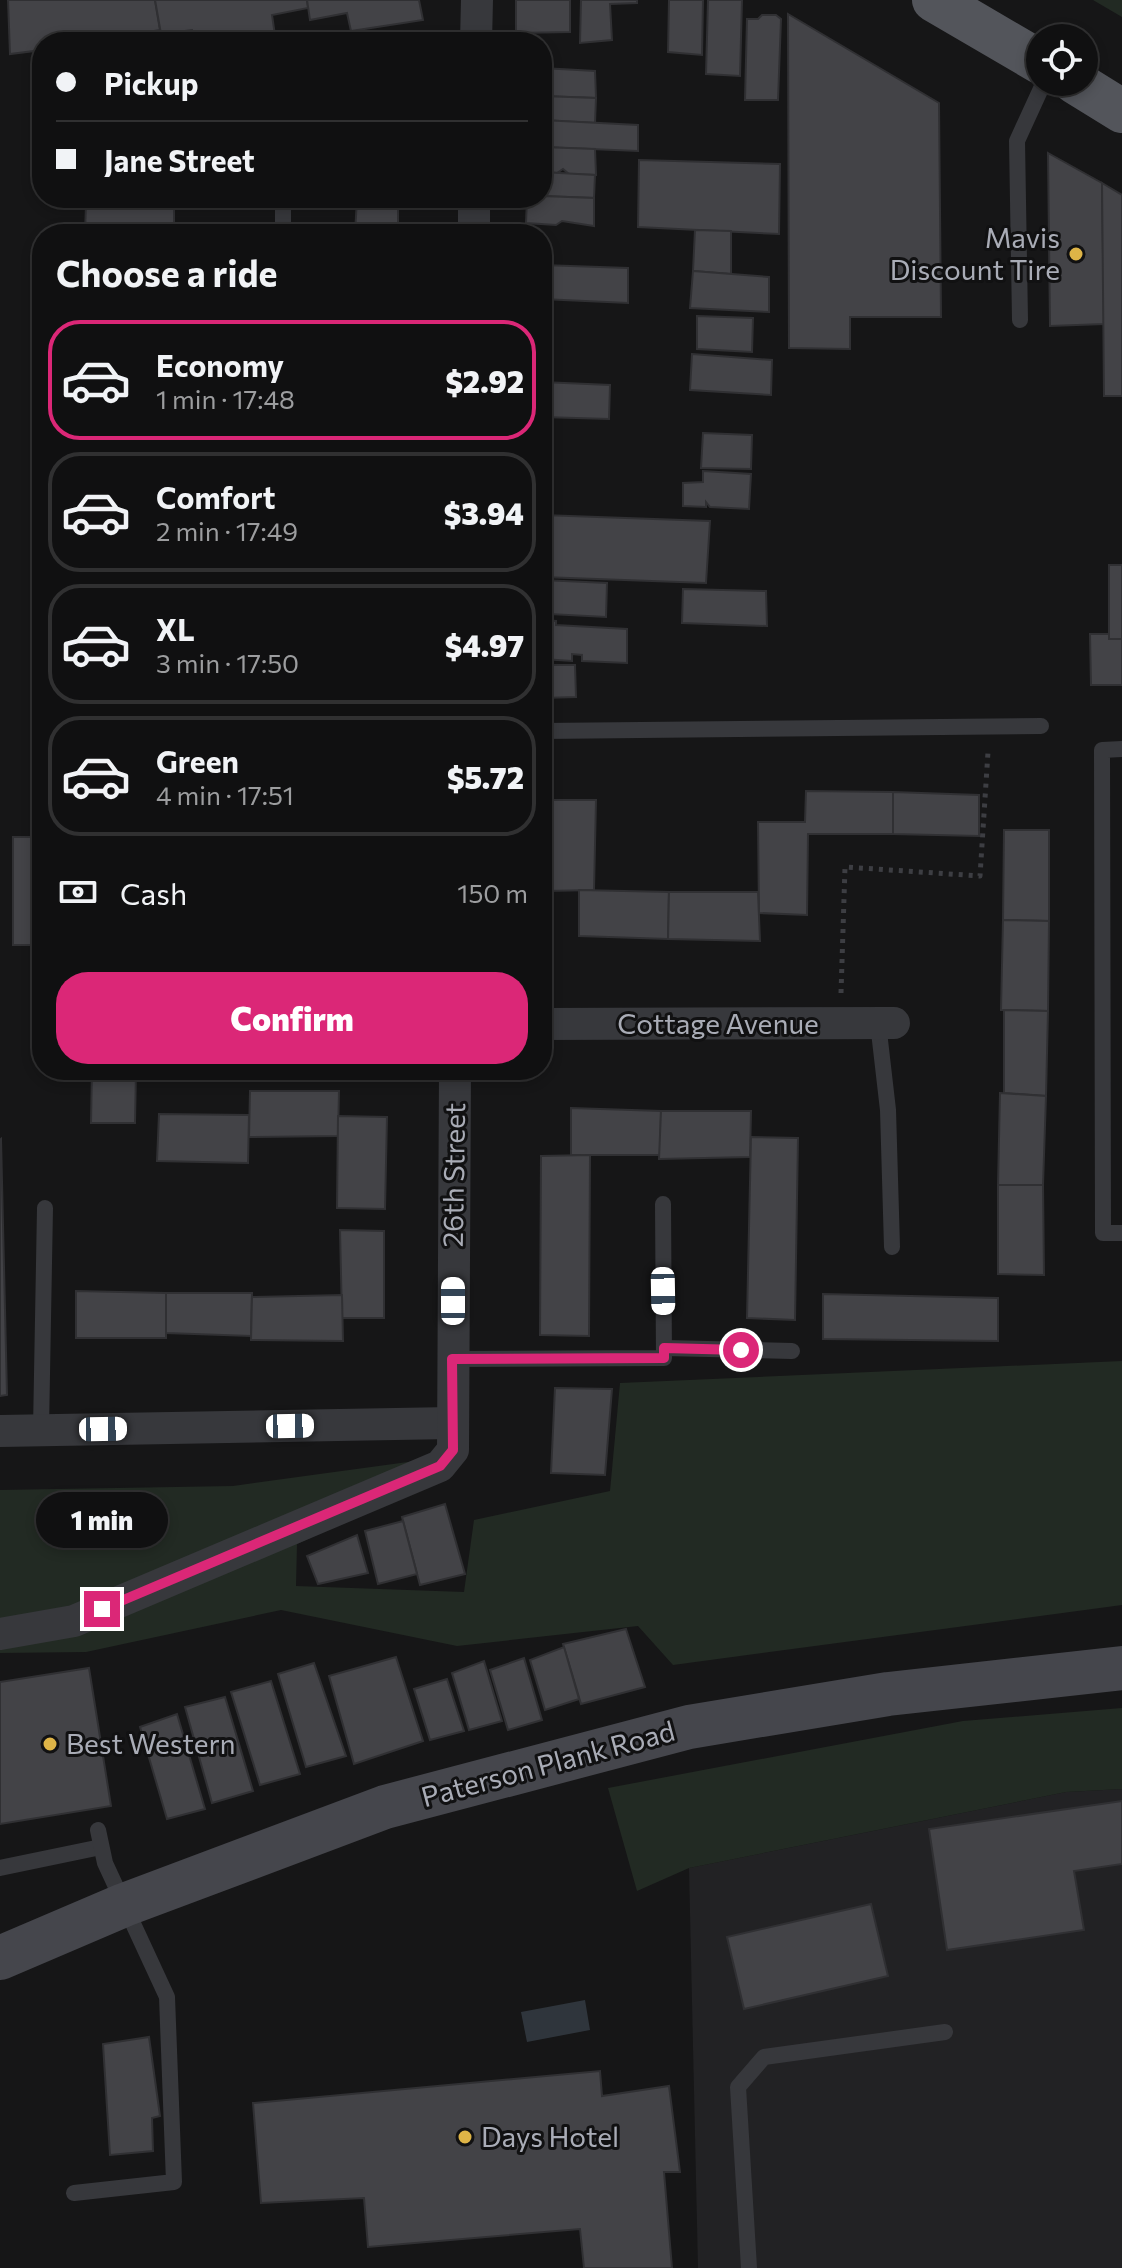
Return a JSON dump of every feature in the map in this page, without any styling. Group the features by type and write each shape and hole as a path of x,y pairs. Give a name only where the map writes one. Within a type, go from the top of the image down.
{"main road":[{"path":"934,0 1026,54"},
{"path":"1098,96 1122,111"},
{"name":"Paterson Plank Road","path":"0,1958 124,1905 385,1807 689,1727 888,1694 1122,1668"}],"street":[{"path":"476,32 477,0"},
{"name":"Cottage Avenue","path":"552,1024 886,1023"},
{"name":"26th Street","path":"0,1634 74,1621 440,1466 453,1450 455,1080"},
{"path":"0,1431 452,1423"}],"lane":[{"path":"1020,320 1017,141 1038,96"},
{"path":"552,731 1041,726"},
{"path":"1122,749 1102,750 1103,1233 1122,1233"},
{"path":"886,1023 892,1247"},
{"path":"452,1359 664,1358 663,1204"},
{"path":"41,1430 45,1208"},
{"path":"664,1348 792,1351"},
{"path":"0,1868 100,1839 124,1905 167,1997 174,2182 74,2193"},
{"path":"749,2268 738,2087 764,2057 945,2032"}],"path":[{"path":"841,1024 845,867 980,876 990,727"}],"shaded area":[{"path":"1093,0 1122,0 1122,17"},
{"path":"1122,1361 1122,1605 673,1665 638,1626 457,1646 281,1610 86,1652 0,1653 0,1490 233,1486 415,1461 428,1484 297,1544 296,1586 464,1592 474,1520 610,1491 620,1383"},
{"path":"1122,1708 1122,1789 1066,1792 689,1868 637,1891 608,1788 963,1721"},
{"path":"1122,1789 1122,2268 698,2268 689,1868 1066,1792"},
{"path":"585,2000 590,2030 527,2042 521,2012"}],"building":[{"path":"8,0 155,0 160,30 32,32 32,51 10,54"},
{"path":"155,0 307,0 308,8 272,15 275,32 161,32"},
{"path":"307,0 419,0 423,20 351,31 347,13 310,20"},
{"path":"516,0 570,0 570,32 516,32"},
{"path":"581,0 637,0 637,3 610,4 612,40 580,43"},
{"path":"669,0 703,0 702,55 668,52"},
{"path":"708,0 742,0 740,76 706,74"},
{"path":"788,14 939,103 941,317 850,317 850,349 789,348"},
{"path":"762,15 776,15 781,19 778,100 745,100 747,19 758,19"},
{"path":"552,69 595,71 596,98 552,96"},
{"path":"552,96 596,98 595,123 552,121"},
{"path":"552,121 638,125 638,151 552,147"},
{"path":"552,147 595,149 596,175 569,174 563,169 552,173"},
{"name":"Mavis Discount Tire","path":"1048,153 1102,183 1104,324 1050,326"},
{"path":"639,160 780,164 779,234 638,227"},
{"path":"552,173 595,175 594,198 552,196"},
{"path":"1102,183 1122,195 1122,396 1104,396"},
{"path":"552,196 594,198 594,226 562,221 556,225 526,223 527,208 552,208"},
{"path":"86,208 174,208 174,224 85,224"},
{"path":"356,208 398,208 398,224 356,224"},
{"path":"695,230 731,231 731,274 693,271"},
{"path":"552,265 628,268 628,303 552,299"},
{"path":"693,271 769,277 769,312 690,308"},
{"path":"697,316 753,318 752,352 697,349"},
{"path":"692,354 772,360 771,395 690,390"},
{"path":"552,382 610,385 609,419 552,417"},
{"path":"703,433 752,435 751,469 701,468"},
{"path":"703,471 751,474 749,509 710,507 706,502 706,507 683,506 683,483 703,482"},
{"path":"552,515 710,521 706,583 552,577"},
{"path":"1109,565 1122,565 1122,639 1109,639"},
{"path":"552,580 607,583 606,617 552,614"},
{"path":"683,589 766,591 767,626 682,623"},
{"path":"552,621 556,621 556,625 627,629 627,663 582,661 582,655 572,654 572,661 552,660"},
{"path":"1090,634 1109,634 1109,639 1122,639 1122,685 1091,685"},
{"path":"552,665 575,665 576,697 552,698"},
{"path":"806,791 893,792 893,834 808,834 807,915 759,913 758,822 805,822"},
{"path":"893,792 979,795 979,836 893,834"},
{"path":"552,800 596,800 594,890 552,891"},
{"path":"1004,830 1049,830 1049,921 1003,920"},
{"path":"13,837 32,837 32,945 13,945"},
{"path":"579,890 669,892 668,939 579,936"},
{"path":"669,892 758,892 760,941 668,939"},
{"path":"1003,920 1049,921 1048,1011 1001,1010"},
{"path":"1004,1010 1048,1011 1046,1096 1004,1093"},
{"path":"92,1080 136,1080 135,1123 91,1123"},
{"path":"250,1091 339,1091 338,1136 249,1137"},
{"path":"1000,1093 1046,1096 1043,1185 998,1185"},
{"path":"571,1108 661,1111 660,1155 571,1155"},
{"path":"661,1111 751,1111 750,1157 659,1159"},
{"path":"159,1114 249,1115 248,1163 157,1161"},
{"path":"338,1116 387,1117 385,1209 337,1208"},
{"path":"751,1137 798,1138 795,1320 747,1318"},
{"path":"0,1140 7,1395 0,1396"},
{"path":"590,1155 589,1336 540,1335 541,1156"},
{"path":"998,1185 1043,1185 1044,1275 998,1274"},
{"path":"340,1230 384,1231 384,1318 342,1318"},
{"path":"76,1291 166,1293 166,1338 76,1338"},
{"path":"166,1293 252,1293 251,1336 166,1333"},
{"path":"823,1294 998,1298 998,1341 823,1339"},
{"path":"342,1295 343,1341 251,1340 252,1297"},
{"path":"555,1388 612,1389 605,1475 551,1473"},
{"path":"445,1504 465,1574 420,1585 402,1517"},
{"path":"403,1521 417,1574 378,1584 365,1531"},
{"path":"357,1535 368,1573 318,1584 307,1556"},
{"path":"626,1629 645,1687 581,1704 563,1644"},
{"path":"564,1647 579,1699 545,1710 530,1660"},
{"path":"396,1657 423,1741 354,1764 329,1676"},
{"path":"524,1658 542,1720 508,1730 490,1670"},
{"path":"484,1661 502,1721 469,1730 452,1673"},
{"path":"314,1663 346,1756 306,1767 278,1674"},
{"name":"Best Western","path":"89,1668 111,1806 0,1824 0,1682"},
{"path":"447,1679 464,1731 430,1740 414,1689"},
{"path":"271,1681 300,1774 260,1785 231,1692"},
{"path":"225,1697 253,1791 212,1803 185,1707"},
{"path":"177,1714 205,1809 167,1819 140,1727"},
{"path":"1122,1801 1122,1864 1074,1871 1084,1930 947,1950 929,1829"},
{"path":"871,1904 888,1976 744,2009 727,1937"},
{"path":"149,2037 160,2116 152,2118 153,2151 110,2155 103,2044"},
{"name":"Days Hotel","path":"600,2071 602,2096 669,2086 680,2172 664,2172 672,2268 584,2268 580,2229 368,2247 364,2198 261,2203 253,2103"}],"place":[{"name":"Mavis Discount Tire","path":"1076,254"},
{"name":"Best Western","path":"50,1744"},
{"name":"Days Hotel","path":"465,2137"}],"route":[{"path":"102,1609 440,1466 453,1450 452,1359 633,1359 664,1358 664,1348 741,1350"}]}
